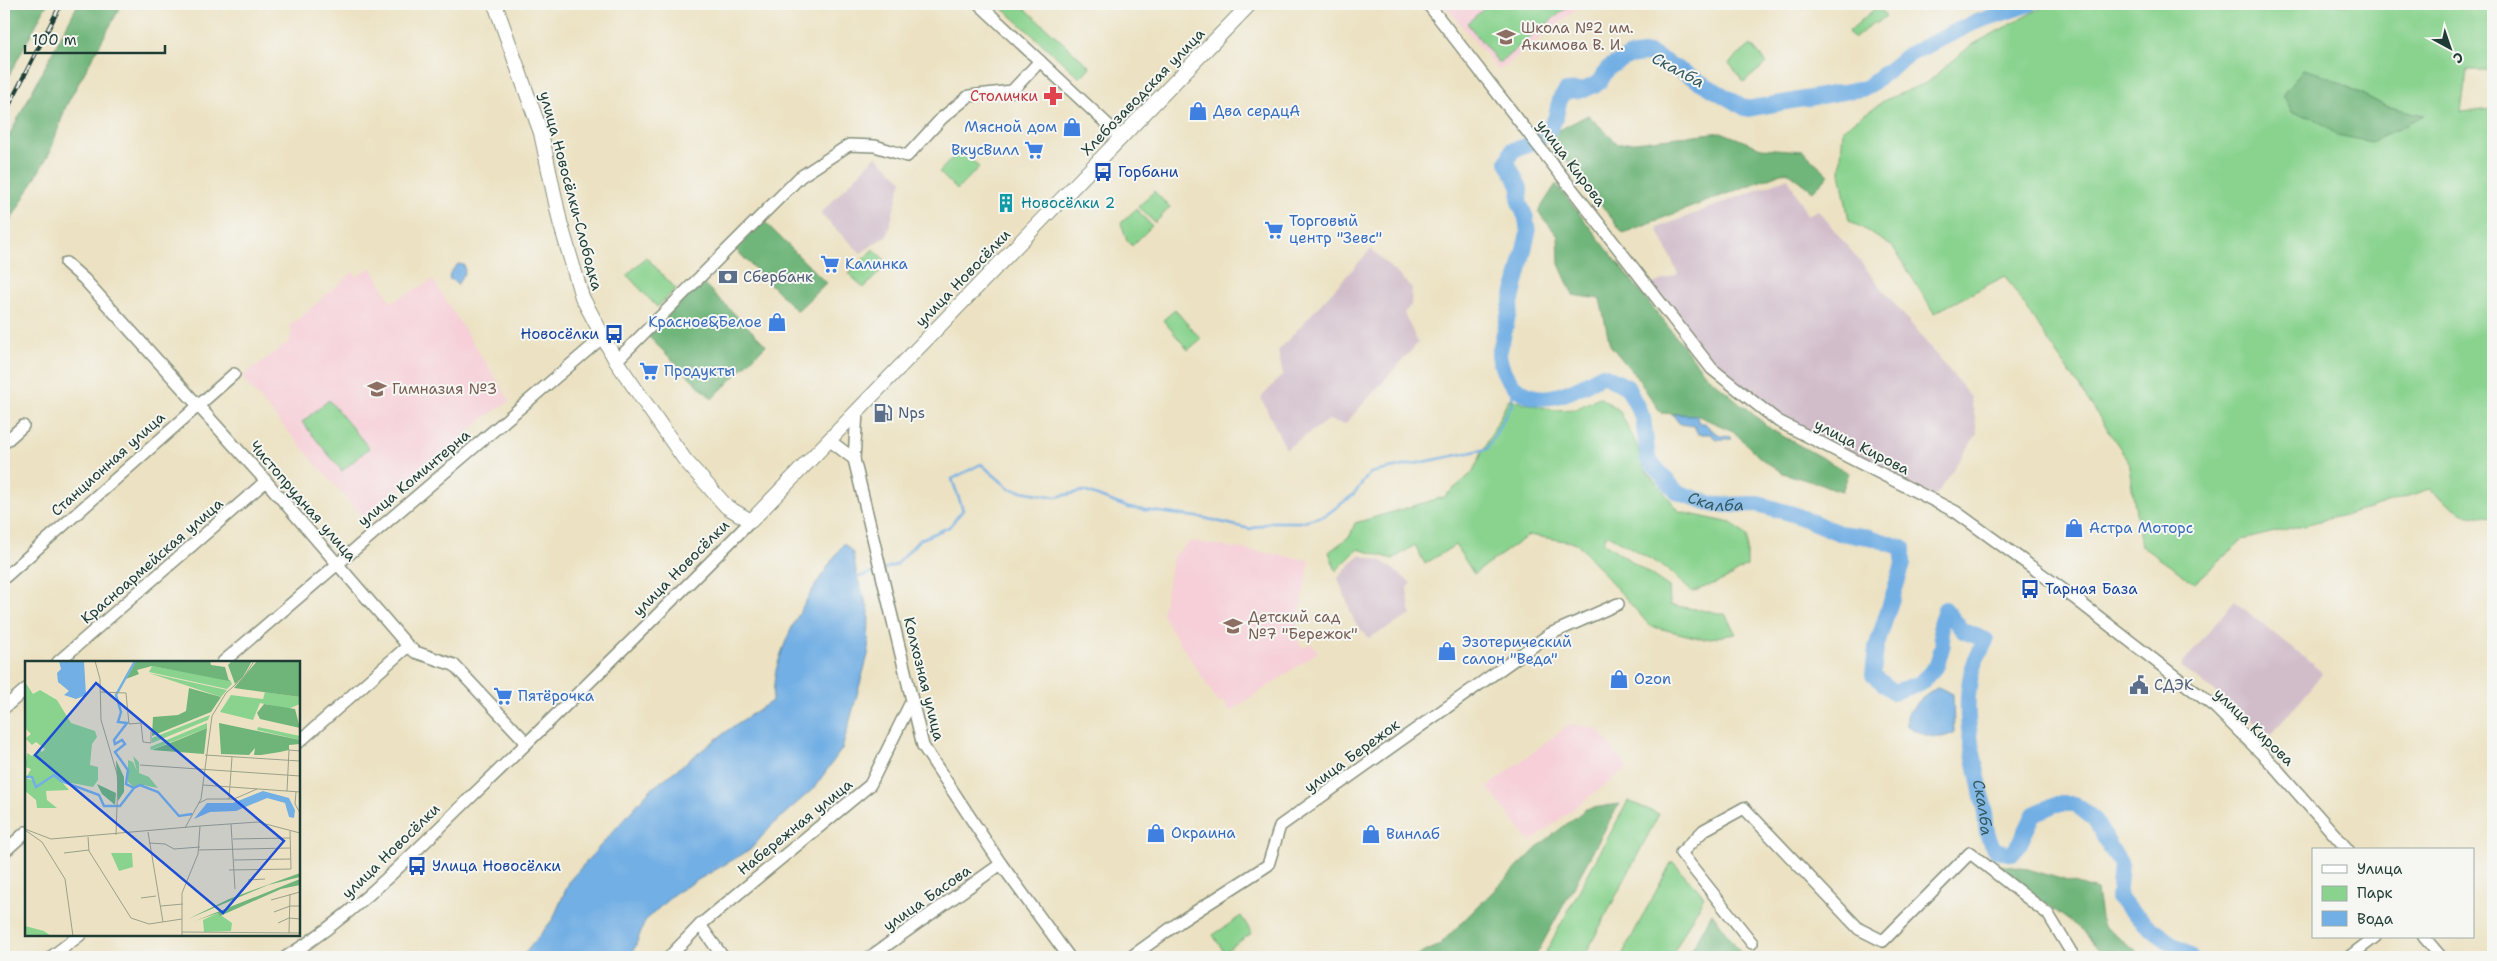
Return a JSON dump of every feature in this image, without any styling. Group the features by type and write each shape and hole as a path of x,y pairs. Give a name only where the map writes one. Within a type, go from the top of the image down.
{"main road":[{"name":"улица Новосёлки-Слободка","path":"495,4 541,132 560,222 582,297 616,361 685,460 720,500 751,521"},
{"name":"Хлебозаводская улица","path":"1079,182 1250,4"},
{"name":"улица Новосёлки","path":"751,521 1079,182"}],"street":[{"path":"979,4 1122,138"},
{"name":"улица Кирова","path":"1428,4 1712,369 1778,421 1956,512 2073,597 2216,708 2274,766 2346,848"},
{"path":"616,361 800,177 849,145 875,146 907,156 942,118 970,96 1012,91 1040,61"},
{"name":"Чистопрудная улица","path":"66,263 84,280 198,404 338,563 408,646 415,652 454,665 527,743"},
{"name":"улица Коминтерна","path":"224,661 603,337"},
{"name":"Станционная улица","path":"4,578 234,374"},
{"name":"Колхозная улица","path":"857,412 854,458 884,578 922,746 1001,864 1069,957"},
{"path":"4,443 23,426"},
{"path":"829,440 854,458"},
{"name":"Красноармейская улица","path":"59,661 266,481"},
{"name":"улица Новосёлки","path":"286,957 344,918 527,743 751,521"},
{"name":"улица Бережок","path":"1131,957 1181,921 1268,864 1280,826 1550,634 1590,614 1618,604"},
{"path":"300,741 408,646"},
{"path":"4,708 25,690"},
{"name":"Набережная улица","path":"669,957 700,925 870,785 912,700"},
{"path":"1752,943 1681,853 1704,830 1744,808 1858,929 1883,941 1970,853 2048,914 2074,957"},
{"path":"4,852 25,833"},
{"name":"улица Басова","path":"870,957 1001,864"},
{"path":"700,925 723,957"},
{"path":"51,957 79,936"},
{"path":"2349,957 2374,938"},
{"path":"2425,938 2441,957"}],"shaded area":[{"name":"Школа №2 им. Акимова В. И.","path":"1444,4 1583,4 1499,71"},
{"path":"876,156 902,180 887,235 861,253 820,214"},
{"path":"1788,178 1807,215 1818,210 1970,396 1977,434 1935,497 1782,420 1715,368 1648,286 1678,274 1657,228"},
{"path":"1371,249 1412,288 1411,305 1404,313 1418,343 1345,424 1328,420 1286,449 1261,398 1283,374 1278,351"},
{"name":"Гимназия №3","path":"371,267 391,302 433,280 510,401 485,417 365,520 241,377 289,342 292,331 289,327 353,272 356,277"},
{"name":"Детский сад №7 \"Бережок\"","path":"1191,541 1310,560 1295,637 1303,648 1311,643 1318,652 1230,712 1223,701 1218,702 1162,615 1173,556"},
{"path":"1359,555 1382,561 1411,583 1407,590 1411,615 1369,638 1355,623 1338,578"},
{"path":"2234,601 2323,673 2271,735 2181,666"},
{"path":"1570,724 1598,729 1627,768 1530,842 1487,787"}],"green space":[{"path":"4,4 47,4 4,85"},
{"path":"78,4 122,4 66,106 50,152 4,232 4,145"},
{"path":"998,4 1020,4 1090,67 1080,78"},
{"name":"Школа №2 им. Акимова В. И.","path":"1490,4 1571,4 1499,63 1467,23"},
{"path":"2048,4 2493,4 2493,70 2467,70 2461,112 2493,109 2493,518 2463,514 2429,489 2369,509 2242,540 2195,583 2141,546 2128,460 2005,276 1934,313 1893,247 1849,220 1840,172 1843,129 1885,100 1928,82 1970,46","holes":["2327,76 2385,106 2423,115 2337,135 2314,118"]},
{"path":"1878,6 1886,16 1876,24 1874,22 1854,39 1848,32"},
{"path":"1751,45 1767,63 1744,82 1729,63"},
{"path":"2304,69 2327,76 2385,106 2424,115 2371,142 2337,135 2314,118 2292,113 2283,94"},
{"path":"1588,115 1618,144 1721,132 1761,148 1803,151 1829,175 1813,191 1787,171 1623,233 1548,136"},
{"path":"961,149 979,167 957,190 939,172"},
{"path":"1556,184 1705,374 1772,430 1849,473 1842,491 1783,473 1760,458 1733,431 1696,415 1661,413 1636,376 1610,345 1600,299 1573,295 1559,264 1558,236 1538,212"},
{"path":"1154,191 1170,207 1155,223 1138,207"},
{"path":"1136,209 1152,226 1132,246 1127,240 1121,223"},
{"path":"763,220 826,283 797,311 735,249"},
{"path":"873,249 888,263 864,288 849,274"},
{"path":"646,257 676,289 657,307 627,275"},
{"path":"701,281 766,345 712,399 647,335"},
{"path":"1175,310 1201,339 1188,350 1163,320"},
{"path":"1599,397 1619,410 1636,443 1644,468 1680,512 1731,523 1747,536 1747,566 1726,579 1692,592 1669,570 1607,534 1603,542 1669,587 1670,605 1725,614 1736,634 1703,639 1650,626 1577,543 1529,535 1474,574 1455,545 1425,564 1415,545 1393,559 1358,549 1336,571 1329,552 1350,536 1355,523 1444,497 1472,473 1509,399 1554,410 1576,409"},
{"path":"329,400 369,448 342,471 302,422"},
{"path":"1628,801 1659,814 1584,957 1543,957"},
{"path":"1619,804 1535,957 1413,957 1438,946 1541,844 1586,809"},
{"path":"1672,861 1704,896 1671,957 1621,957"},
{"path":"1992,864 2028,869 2097,890 2102,925 2138,952 2141,957 2105,957 2083,931"},
{"path":"1712,913 1744,957 1688,957"},
{"path":"1241,916 1252,933 1224,952 1213,935"}],"water":[{"path":"458,264 464,265 465,272 457,285 455,281 449,279 450,273"},
{"path":"1672,414 1696,415 1699,423 1705,423 1711,430 1722,436 1727,435 1732,439 1716,439 1710,434 1698,434 1694,426 1680,424"},
{"path":"844,543 853,553 857,577 869,611 868,655 842,749 814,788 772,825 750,850 675,893 645,921 633,952 624,957 522,957 553,919 570,880 650,790 735,725 772,701 777,668 790,631 815,586"},
{"path":"1938,687 1953,694 1954,732 1942,737 1930,736 1907,726 1907,714 1921,699"}],"waterway":[{"name":"Скалба","path":"2030,4 1973,23 1908,55 1866,88 1747,109 1650,53 1629,56 1608,68 1600,82 1584,90 1566,91 1561,98 1555,119 1548,130 1531,143 1512,150 1507,162 1520,188 1519,202 1526,218 1528,233 1499,354 1501,365 1506,375 1519,390 1528,395 1538,397 1560,395 1577,389 1603,375 1627,387 1643,418 1648,459 1677,492 1715,505 1758,504 1793,514 1839,533 1870,537 1903,548 1903,564 1876,648 1873,675 1894,692 1921,683 1937,665 1943,644 1940,625 1945,609 1963,631 1986,640 1973,667 1969,688 1968,723 1987,833 1995,850 2012,854 2020,843 2034,814 2056,804 2075,804 2094,819 2121,865 2118,898 2150,928 2190,957"},
{"path":"884,569 896,565 919,540 949,527 963,510 952,479 981,464 1010,489 1056,497 1084,491 1129,508 1204,518 1250,529 1271,522 1300,522 1326,515 1353,495 1370,473 1487,449 1512,404 1513,387"},
{"path":"855,578 879,571"}],"railway":[{"path":"4,115 61,4"}],"place":[{"name":"Школа №2 им. Акимова В. И.","path":"1506,37"},
{"name":"Столички","path":"1053,96"},
{"name":"Два сердцА","path":"1198,111"},
{"name":"Мясной дом","path":"1072,127"},
{"name":"ВкусВилл","path":"1034,150"},
{"name":"Горбани","path":"1103,172"},
{"name":"Новосёлки 2","path":"1006,203"},
{"name":"Торговый центр \"Зевс\"","path":"1274,230"},
{"name":"Калинка","path":"830,264"},
{"name":"Сбербанк","path":"728,277"},
{"name":"Красное&Белое","path":"777,322"},
{"name":"Новосёлки","path":"614,334"},
{"name":"Продукты","path":"649,371"},
{"name":"Гимназия №3","path":"377,389"},
{"name":"Nps","path":"883,413"},
{"name":"Астра Моторс","path":"2074,528"},
{"name":"Тарная База","path":"2030,589"},
{"name":"Детский сад №7 \"Бережок\"","path":"1233,626"},
{"name":"Эзотерический салон \"Веда\"","path":"1447,651"},
{"name":"Ozon","path":"1619,679"},
{"name":"СДЭК","path":"2139,685"},
{"name":"Пятёрочка","path":"503,696"},
{"name":"Окраина","path":"1156,833"},
{"name":"Винлаб","path":"1371,834"},
{"name":"Улица Новосёлки","path":"417,866"}]}
